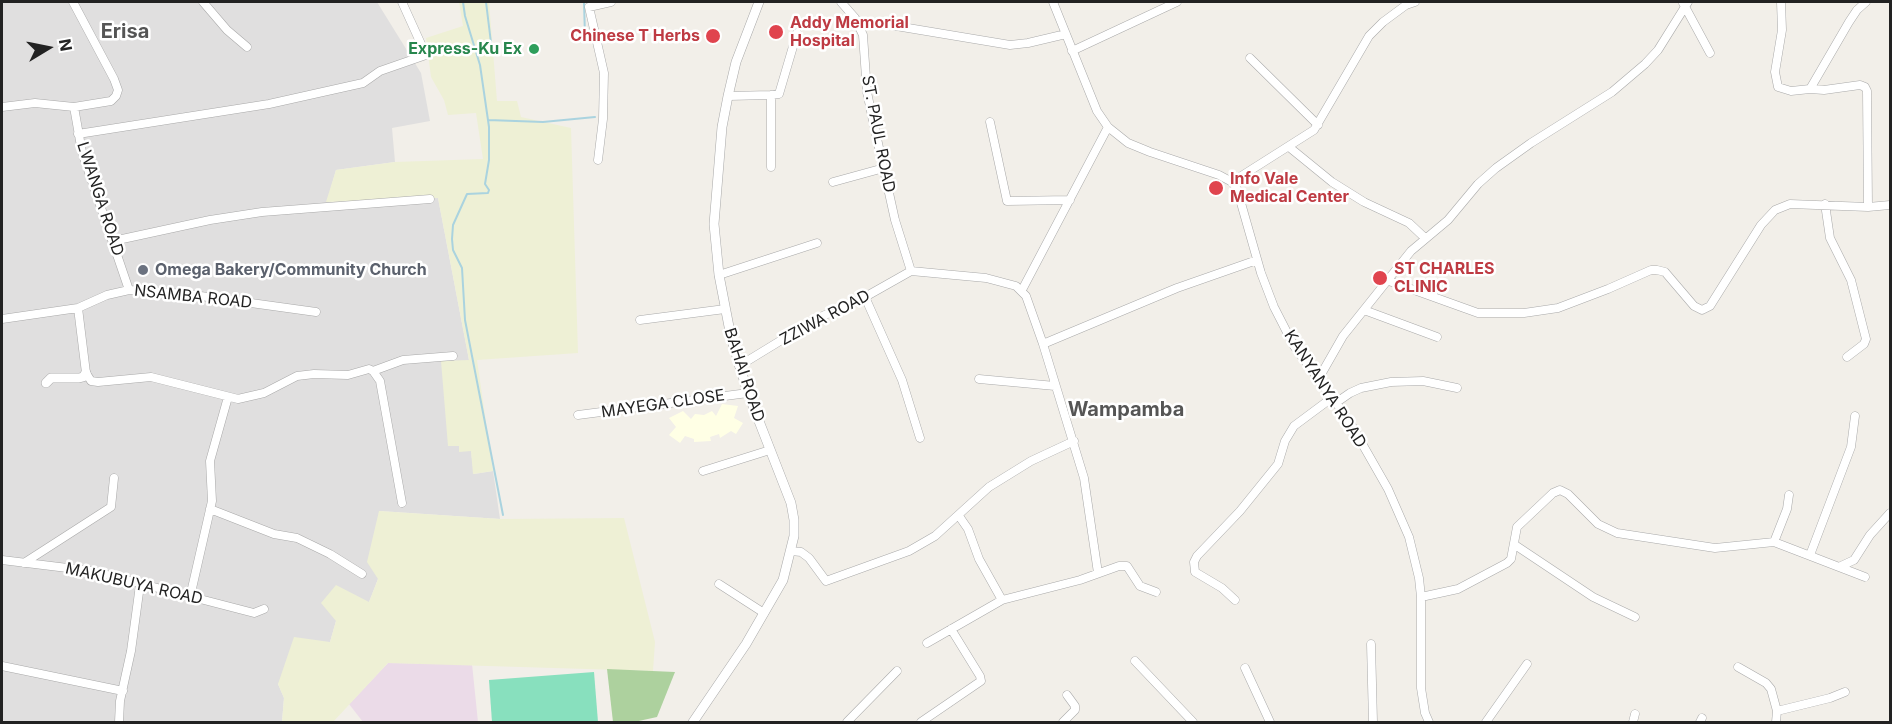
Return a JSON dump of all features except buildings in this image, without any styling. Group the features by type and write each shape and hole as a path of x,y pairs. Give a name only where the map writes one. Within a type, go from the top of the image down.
{"street":[{"path":"2,107 35,103 74,107 111,101 116,96 118,90 114,79 73,2"},
{"path":"203,2 227,30 247,47"},
{"path":"78,134 269,104 363,83 380,71 426,55 402,2"},
{"path":"598,160 605,88 604,73 589,7 611,2"},
{"name":"BAHAI ROAD","path":"693,723 746,644 783,580 791,551 794,520 791,503 739,366 719,275 714,224 722,127 728,96 739,54 759,2"},
{"name":"ST. PAUL ROAD","path":"841,2 857,21 863,35 867,92 895,220 910,271"},
{"path":"1053,2 1097,111 1108,127 1128,143 1219,175 1232,182 1308,135 1318,125 1369,36 1405,3 1415,2"},
{"path":"1072,51 1177,2"},
{"path":"1781,2 1782,30 1776,63 1778,87 1783,90 1824,90 1860,85 1867,91 1869,207"},
{"path":"1810,89 1849,22 1866,2"},
{"path":"1685,3 1710,53"},
{"path":"1319,378 1335,348 1404,260 1425,238 1448,220 1478,184 1496,168 1612,92 1645,64 1658,50 1685,3"},
{"path":"857,21 1010,45 1028,44 1066,34"},
{"path":"728,96 779,94 797,33"},
{"path":"1250,58 1318,125"},
{"path":"771,95 771,167"},
{"name":"LWANGA ROAD","path":"74,107 82,152 129,290"},
{"path":"990,122 1007,201 1070,200"},
{"path":"1022,290 1108,127"},
{"path":"1289,147 1332,182 1365,202 1410,223 1425,238"},
{"path":"833,182 884,168"},
{"name":"KANYANYA ROAD","path":"1232,182 1241,197 1266,290 1285,330 1294,346 1335,399 1388,489 1402,520 1415,557 1421,597 1421,688 1429,723"},
{"path":"113,242 210,220 262,212 430,199"},
{"path":"1389,281 1478,313 1524,313 1558,308 1651,270 1657,270 1665,272 1694,306 1702,310 1710,306 1766,217 1784,205 1825,204 1869,207 1890,205"},
{"path":"1825,204 1830,238 1851,280 1866,339 1864,344 1847,357"},
{"path":"719,275 817,243"},
{"path":"1043,344 1177,288 1257,260"},
{"path":"910,271 986,278 1009,283 1022,290 1043,344 1084,478 1098,573"},
{"name":"ZZIWA ROAD","path":"739,366 816,320 865,297 910,271"},
{"name":"NSAMBA ROAD","path":"2,319 78,308 107,295 129,290 186,294 316,312"},
{"path":"865,297 902,380 920,438"},
{"path":"78,308 86,373 91,381 98,382 151,377 238,399 253,396 297,376 307,374 348,375 403,360 453,356"},
{"path":"640,320 725,309"},
{"path":"1364,310 1437,337"},
{"path":"373,370 380,381 402,503"},
{"path":"46,383 51,378 79,378 86,373"},
{"path":"979,379 1055,386"},
{"path":"1235,600 1222,588 1195,572 1194,562 1197,556 1240,512 1278,464 1285,441 1294,426 1335,399 1361,388 1391,382 1423,381 1457,388"},
{"name":"MAYEGA CLOSE","path":"578,415 748,393"},
{"path":"190,597 210,509 212,494 210,461 228,397"},
{"path":"1810,555 1830,497 1851,447 1855,416"},
{"path":"791,551 801,552 809,558 826,581 909,551 935,536 989,487 1019,468 1074,441"},
{"path":"703,471 770,450"},
{"path":"24,563 111,507 114,478"},
{"path":"1421,597 1458,589 1500,568 1511,559 1516,527 1552,493 1560,490 1568,494 1598,524 1617,533 1707,547 1774,542 1865,577"},
{"path":"1774,542 1787,509 1789,495"},
{"path":"210,509 274,534 297,538 330,554 362,574"},
{"path":"1841,566 1854,560 1870,535 1890,513"},
{"path":"959,516 968,529 975,551 1002,600"},
{"path":"1515,545 1593,597 1635,617"},
{"name":"MAKUBUYA ROAD","path":"2,560 92,571 254,613 264,609"},
{"path":"927,643 1002,600 1124,565 1127,566 1137,583 1155,592"},
{"path":"720,584 764,613"},
{"path":"119,723 140,585"},
{"path":"921,723 981,681 980,675 951,630"},
{"path":"1371,644 1373,723"},
{"path":"1135,661 1193,723"},
{"path":"1486,723 1527,664"},
{"path":"2,666 123,691"},
{"path":"1738,667 1766,683 1774,697 1777,711 1776,723"},
{"path":"1245,668 1270,723"},
{"path":"847,723 897,670"},
{"path":"1777,711 1845,692"},
{"path":"1063,723 1075,710 1075,706 1067,695"}],"shaded area":[{"path":"2,2 377,2 421,73 430,121 392,128 395,162 336,170 327,202 438,198 469,360 448,446 459,446 459,451 471,451 474,474 493,471 500,519 379,511 378,579 369,602 336,621 330,642 278,684 284,698 282,722 2,722"},
{"path":"459,2 489,2 497,101 517,101 521,117 571,128 578,353 477,360 493,471 473,474 471,451 459,452 459,446 448,446 441,361 469,360 438,198 326,202 336,170 395,162 483,159 476,113 448,115 444,100 431,77 426,38 463,26"},
{"path":"722,404 738,406 734,418 743,423 736,434 731,431 720,438 719,434 710,437 711,441 694,442 694,439 685,436 680,443 669,435 676,427 669,418 683,411 691,419 695,414 704,415 712,411 716,416"},
{"path":"379,511 500,519 624,518 655,642 653,671 388,663 333,722 282,722 284,698 278,684 294,637 330,642 336,621 321,603 336,585 369,602 378,579 367,562"},
{"path":"388,663 472,664 478,722 363,722 349,704"}],"green space":[{"path":"607,669 675,672 657,717 634,722 613,722"},
{"path":"594,672 598,722 492,722 489,680"}],"waterway":[{"path":"463,2 480,65 489,127 489,160 485,184 489,190 488,193 467,194 453,225 452,239 453,250 462,268 465,320 503,515"},
{"path":"486,2 492,51"},
{"path":"584,2 585,36"},
{"path":"488,120 543,122 595,117"}],"place":[{"name":"Addy Memorial Hospital","path":"776,32"},
{"name":"Chinese T Herbs","path":"713,36"},
{"name":"Express-Ku Ex","path":"534,49"},
{"name":"Info Vale Medical Center","path":"1216,188"},
{"name":"Omega Bakery/Community Church","path":"143,270"},
{"name":"ST CHARLES CLINIC","path":"1380,278"}],"district":[{"name":"Erisa","path":"125,32"},
{"name":"Wampamba","path":"1126,410"}]}
